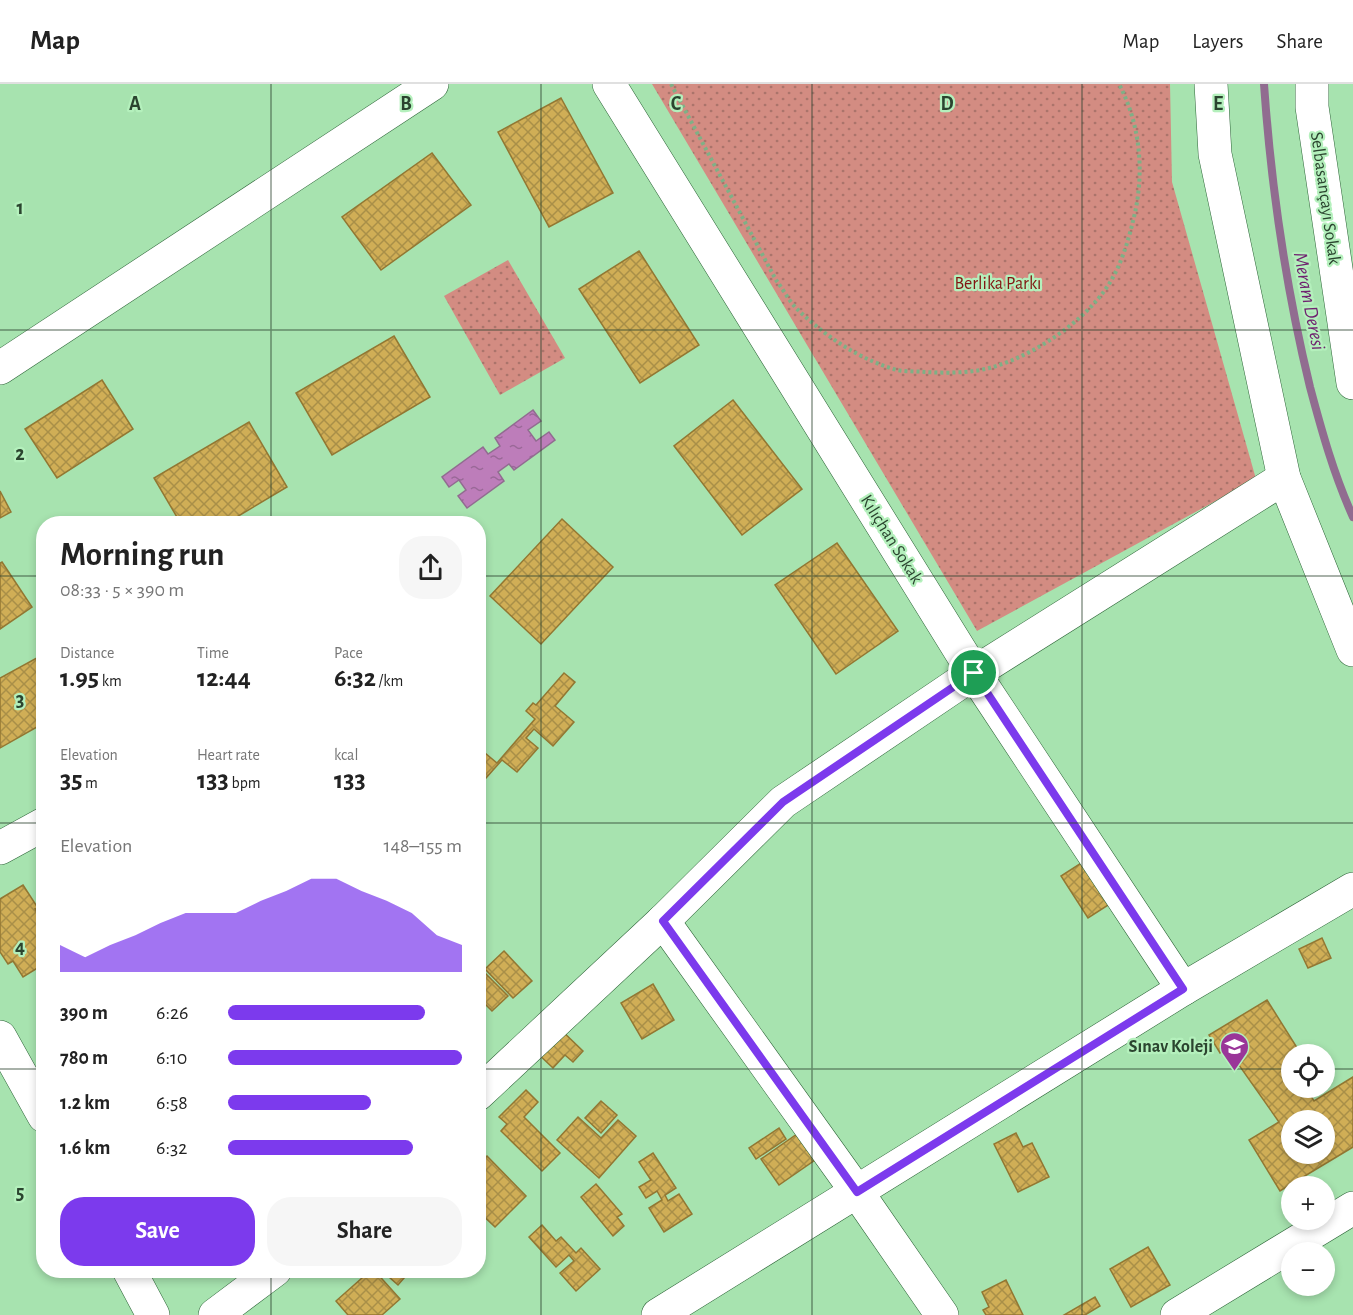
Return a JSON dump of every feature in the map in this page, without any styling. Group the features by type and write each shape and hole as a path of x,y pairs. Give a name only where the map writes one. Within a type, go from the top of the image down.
{"street":[{"path":"0,368 432,84"},
{"name":"Kılıçhan Sokak","path":"609,84 974,673 1183,989"},
{"path":"1211,84 1215,154 1284,478 1353,650"},
{"name":"Selbasançayı Sokak","path":"1312,84 1312,107 1353,383"},
{"path":"486,1087 663,921 783,802 974,673 1284,478"},
{"path":"0,848 36,828"},
{"path":"658,1315 1183,989 1353,890"},
{"path":"663,921 942,1315"},
{"path":"2,1046 36,1103"},
{"path":"1177,1315 1353,1208"},
{"path":"133,1278 153,1315"},
{"path":"215,1315 264,1278"}],"path":[{"path":"671,84 776,280 796,308 844,346 866,358 898,370 937,372 976,371 1004,363 1034,350 1061,333 1108,285 1126,246 1139,200 1141,169 1137,136 1119,84"}],"green space":[{"name":"Berlika Parkı","path":"652,84 1170,84 1172,182 1256,479 977,631"},
{"path":"508,260 565,358 500,395 444,296"}],"water":[{"path":"533,410 541,421 528,430 536,441 549,432 555,440 514,470 509,464 498,472 504,481 467,508 458,496 466,490 459,480 449,487 442,477 483,447 488,454 500,446 495,438"}],"building":[{"path":"561,98 613,193 549,227 498,132"},
{"path":"432,153 471,205 381,270 342,217"},
{"path":"639,251 699,345 640,383 579,289"},
{"path":"394,336 430,397 332,455 296,393"},
{"path":"102,380 133,429 57,478 25,429"},
{"path":"733,400 802,489 742,535 674,446"},
{"path":"249,422 287,487 238,516 176,516 154,478"},
{"path":"0,491 11,512 0,518"},
{"path":"562,519 613,567 541,644 490,596"},
{"path":"837,543 898,631 836,674 775,585"},
{"path":"2,562 32,607 0,629 0,563"},
{"path":"36,658 36,728 0,748 0,678"},
{"path":"564,673 575,682 555,706 574,722 553,746 534,729 526,738 538,748 517,772 502,760 486,778 486,754 497,763 535,719 526,711 533,703 536,705"},
{"path":"1089,858 1116,900 1088,918 1061,876"},
{"path":"23,885 36,905 36,969 23,977 13,961 8,964 0,952 0,899"},
{"path":"1322,938 1331,958 1308,968 1299,949"},
{"path":"504,951 532,981 513,998 486,968"},
{"path":"486,974 508,996 492,1011 486,1005"},
{"path":"653,984 674,1020 642,1039 621,1003"},
{"path":"1267,1000 1295,1044 1281,1044 1281,1098 1312,1098 1314,1101 1319,1098 1335,1098 1335,1088 1353,1077 1353,1147 1335,1158 1335,1110 1281,1110 1281,1164 1325,1164 1305,1176 1281,1176 1280,1191 1249,1140 1279,1122 1227,1048 1220,1053 1209,1035"},
{"path":"558,1027 583,1051 573,1062 565,1055 553,1068 535,1051"},
{"path":"526,1090 538,1102 524,1117 560,1153 542,1171 501,1131 507,1124 499,1117"},
{"path":"601,1101 617,1115 601,1133 585,1118"},
{"path":"578,1117 601,1138 618,1120 636,1136 599,1178 557,1140"},
{"path":"779,1128 786,1139 756,1159 749,1148"},
{"path":"1016,1133 1023,1147 1032,1143 1049,1177 1018,1192 994,1144"},
{"path":"797,1134 815,1160 779,1185 761,1159"},
{"path":"653,1153 676,1188 665,1195 668,1201 679,1194 692,1214 664,1232 649,1208 662,1200 657,1191 646,1198 639,1187 651,1180 639,1162"},
{"path":"486,1157 526,1196 495,1227 486,1219"},
{"path":"596,1184 622,1214 617,1217 624,1226 613,1236 581,1197"},
{"path":"542,1225 556,1241 561,1237 576,1253 581,1248 600,1269 576,1291 560,1273 574,1261 569,1255 556,1267 529,1237"},
{"path":"1148,1247 1170,1285 1131,1307 1110,1269"},
{"path":"362,1278 381,1278 400,1299 382,1315 348,1315 336,1301"},
{"path":"390,1278 404,1278 398,1285"},
{"path":"1006,1280 1023,1315 986,1315 983,1310 989,1307 982,1292"},
{"path":"1095,1297 1100,1306 1085,1315 1064,1315"}],"waterway":[{"name":"Meram Deresi","path":"1264,84 1275,199 1294,312 1310,387 1324,437 1353,517"}],"place":[{"name":"Sınav Koleji","path":"1234,1072"}],"route":[{"path":"974,673 1183,989 857,1192 663,921 783,802 974,673"}]}
